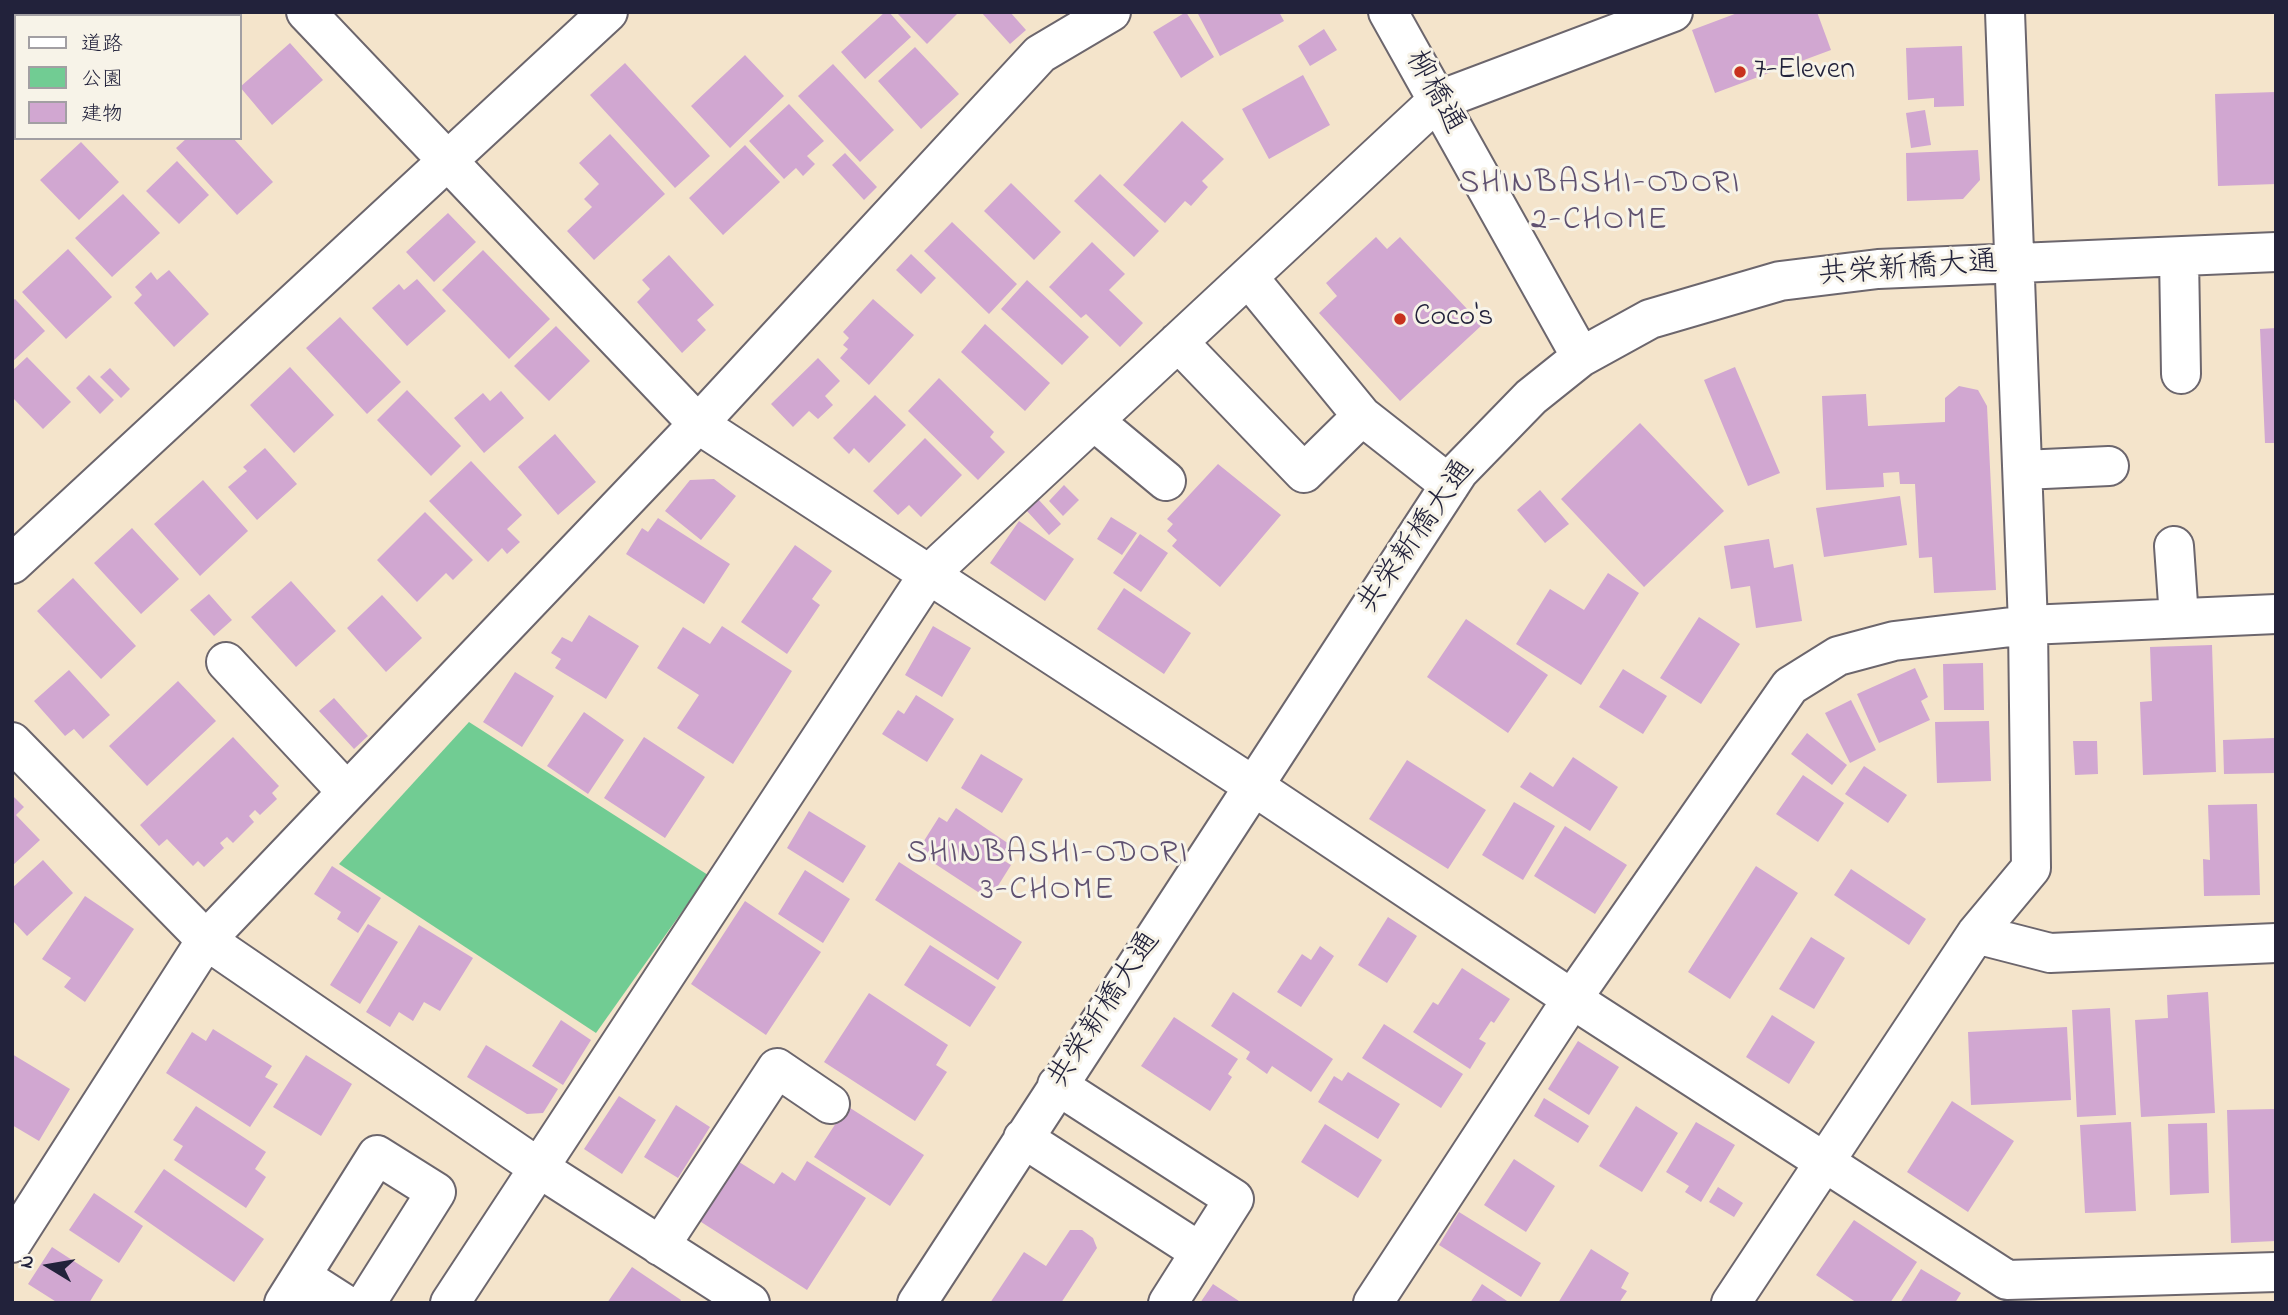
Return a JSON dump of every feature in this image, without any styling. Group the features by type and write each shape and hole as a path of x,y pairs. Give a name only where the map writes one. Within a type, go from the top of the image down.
{"street":[{"path":"306,12 698,424 1823,1161 2007,1291 2276,1272"},
{"path":"12,564 608,12"},
{"path":"12,1243 206,940 698,424 1040,54 1111,12"},
{"name":"柳橋通","path":"1388,12 1581,357"},
{"path":"450,1303 928,575 1437,100 1673,12"},
{"path":"1731,1303 1976,934 2031,868 2028,625 2005,12"},
{"name":"共栄新橋大通","path":"917,1303 1459,471 1531,397 1581,357 1650,319 1780,281 1878,268 2276,252"},
{"path":"2179,257 2182,374"},
{"path":"1248,277 1362,416 1450,485"},
{"path":"1178,342 1304,473 1362,416"},
{"path":"1094,421 1166,481"},
{"path":"2023,470 2109,466"},
{"path":"2174,547 2179,618"},
{"path":"1373,1303 1572,999 1790,686 1838,656 1894,641 2028,625 2276,614"},
{"path":"226,662 348,792"},
{"path":"12,742 206,940 539,1168 750,1303"},
{"path":"1976,934 2050,953 2276,943"},
{"path":"660,1246 777,1068 830,1104"},
{"path":"1058,1085 1234,1199 1168,1303"},
{"path":"1023,1139 1200,1252"},
{"path":"343,1303 292,1289 377,1155 436,1192 366,1303"}],"green space":[{"path":"469,722 708,875 596,1033 339,864"}],"building":[{"path":"127,12 170,12 168,14"},
{"path":"885,12 889,12 911,37 865,79 841,52"},
{"path":"896,12 959,12 927,44"},
{"path":"981,12 1010,12 1026,30 1010,44"},
{"path":"1186,12 1214,57 1181,78 1153,32"},
{"path":"1197,12 1279,12 1284,21 1220,56"},
{"name":"7-Eleven","path":"1740,12 1817,12 1831,50 1715,93 1692,30"},
{"path":"1324,29 1337,50 1310,66 1298,46"},
{"path":"290,43 323,80 272,125 242,89 242,85"},
{"path":"1962,46 1964,106 1934,107 1934,98 1908,100 1906,48"},
{"path":"915,47 959,94 921,129 878,81"},
{"path":"745,55 784,96 730,148 691,106"},
{"path":"625,63 710,156 675,188 590,95"},
{"path":"833,64 894,130 860,162 798,96"},
{"path":"1303,75 1330,125 1269,159 1242,109"},
{"path":"2276,92 2276,184 2218,186 2215,94"},
{"path":"789,104 824,141 807,156 815,164 803,176 796,168 784,179 749,141"},
{"path":"1925,110 1931,145 1911,148 1906,113"},
{"path":"1182,121 1224,159 1202,181 1208,187 1191,206 1185,201 1165,223 1123,185"},
{"path":"610,134 665,194 594,260 567,231 592,207 584,199 599,184 579,163"},
{"path":"185,140 235,140 273,182 237,215 176,148"},
{"path":"81,142 119,182 79,220 40,180"},
{"path":"745,145 780,182 723,235 689,198"},
{"path":"1978,150 1980,180 1963,199 1907,201 1906,153"},
{"path":"845,153 877,187 864,200 832,165"},
{"path":"177,161 209,195 179,224 146,191"},
{"path":"1100,174 1159,231 1134,257 1074,201"},
{"path":"1011,183 1061,232 1034,260 984,211"},
{"path":"123,194 160,233 112,277 75,238"},
{"path":"448,213 476,242 434,282 406,252"},
{"path":"952,222 1017,284 989,314 924,251"},
{"name":"Coco's","path":"1376,237 1387,249 1400,237 1482,325 1400,401 1319,313 1337,296 1326,283"},
{"path":"1092,242 1125,274 1109,290 1143,323 1120,347 1086,314 1081,318 1049,287"},
{"path":"68,249 112,297 66,339 22,292"},
{"path":"483,250 550,319 509,359 442,290"},
{"path":"911,254 936,278 921,294 896,270"},
{"path":"669,255 714,305 697,320 706,330 682,353 637,302 650,289 642,280"},
{"path":"169,270 209,314 174,347 134,303 142,295 135,287 151,272 157,280"},
{"path":"417,279 446,311 407,346 372,308 399,284 404,290"},
{"path":"1027,280 1089,337 1062,365 1001,309"},
{"path":"15,299 45,331 12,362 12,301"},
{"path":"873,299 914,335 869,385 840,358 848,349 843,345 849,338 843,332"},
{"path":"340,317 401,382 367,414 306,348"},
{"path":"985,324 1050,383 1025,411 961,352"},
{"path":"556,326 590,361 549,401 514,366"},
{"path":"2276,328 2276,443 2265,443 2260,329"},
{"path":"27,357 71,402 43,429 12,397 12,371"},
{"path":"818,358 840,381 825,396 833,405 818,419 809,411 793,427 771,404"},
{"path":"290,367 334,415 294,453 250,405"},
{"path":"1735,367 1780,473 1748,486 1704,380"},
{"path":"110,368 130,389 121,398 100,377"},
{"path":"89,375 114,400 100,414 76,388"},
{"path":"939,378 994,432 990,437 1005,452 978,480 908,411"},
{"path":"1959,386 1978,390 1987,406 1996,590 1934,593 1932,557 1919,558 1915,484 1900,484 1899,472 1883,473 1884,487 1826,490 1822,396 1866,394 1868,426 1945,422 1945,398"},
{"path":"407,390 461,446 431,476 377,420"},
{"path":"501,391 524,418 484,453 454,418 483,393 490,401"},
{"path":"875,395 906,425 869,463 854,448 849,454 833,438"},
{"path":"1640,423 1724,511 1644,587 1561,499"},
{"path":"555,434 596,482 558,515 518,467"},
{"path":"925,438 962,475 921,517 909,505 898,515 873,491"},
{"path":"265,448 297,484 257,520 228,487 247,471 243,467"},
{"path":"471,461 522,515 507,529 520,542 507,554 502,548 488,562 429,501"},
{"path":"1218,464 1281,515 1220,587 1172,546 1177,540 1167,531 1173,524 1167,519"},
{"path":"714,479 736,496 701,540 665,511 690,480"},
{"path":"203,480 248,531 200,576 154,524"},
{"path":"1064,485 1079,500 1063,516 1049,501"},
{"path":"1540,490 1569,524 1545,543 1517,510"},
{"path":"1900,496 1907,545 1824,557 1816,508"},
{"path":"1038,499 1061,524 1049,535 1026,510"},
{"path":"425,512 473,560 453,580 446,573 417,602 377,560"},
{"path":"1111,517 1137,533 1122,555 1097,539"},
{"path":"658,518 730,564 704,604 626,554 642,528 648,532"},
{"path":"1019,521 1074,559 1045,601 990,563"},
{"path":"132,528 179,579 141,614 94,563"},
{"path":"1140,534 1168,553 1141,592 1113,573"},
{"path":"1769,539 1774,568 1793,564 1802,621 1756,628 1750,586 1731,589 1724,546"},
{"path":"795,545 832,571 812,599 820,605 787,654 741,622"},
{"path":"1608,573 1639,593 1581,685 1516,644 1550,589 1584,610"},
{"path":"73,578 136,646 101,679 37,611"},
{"path":"291,581 336,631 296,667 251,617"},
{"path":"1124,588 1191,633 1164,674 1097,629"},
{"path":"209,594 232,620 214,636 190,610"},
{"path":"382,595 422,638 386,672 347,628"},
{"path":"589,615 639,646 606,699 555,668 561,659 551,653 562,637 572,642"},
{"path":"1699,617 1740,644 1701,704 1660,678"},
{"path":"1466,619 1548,675 1508,733 1427,677"},
{"path":"722,626 792,671 733,764 677,728 699,695 657,668 683,627 710,644"},
{"path":"933,626 971,648 942,697 905,675"},
{"path":"2212,645 2216,772 2143,775 2140,702 2152,701 2150,647"},
{"path":"1983,663 1984,710 1944,710 1943,664"},
{"path":"1915,668 1928,697 1921,701 1930,720 1879,743 1857,694"},
{"path":"1623,669 1667,696 1643,734 1599,707"},
{"path":"69,670 110,715 83,739 74,729 65,736 34,701"},
{"path":"515,672 554,696 522,747 483,722"},
{"path":"178,681 216,721 147,786 109,746"},
{"path":"916,695 954,719 927,762 882,734 898,710 904,714"},
{"path":"334,698 368,736 354,749 319,711"},
{"path":"1851,700 1876,750 1850,763 1825,713"},
{"path":"584,712 624,740 588,794 547,766"},
{"path":"1989,721 1991,781 1937,783 1935,722"},
{"path":"1807,733 1847,765 1832,785 1791,754"},
{"path":"233,737 279,786 272,793 277,799 260,815 255,810 249,816 254,822 233,843 227,837 220,843 224,848 204,867 198,861 193,866 167,839 159,846 140,825"},
{"path":"644,737 705,777 665,838 604,798"},
{"path":"2274,738 2275,773 2224,774 2223,740"},
{"path":"2073,741 2097,741 2098,774 2075,775"},
{"path":"981,754 1023,779 1002,813 961,788"},
{"path":"1573,757 1618,787 1590,831 1520,787 1530,772 1553,787"},
{"path":"1407,760 1486,810 1448,869 1369,819"},
{"path":"1864,766 1907,795 1888,823 1845,794"},
{"path":"1803,775 1844,803 1818,842 1776,814"},
{"path":"12,795 24,807 16,815 40,840 12,866"},
{"path":"1514,802 1555,826 1523,880 1482,855"},
{"path":"2257,804 2260,895 2204,896 2203,859 2210,860 2208,805"},
{"path":"956,808 1012,846 1003,860 1011,865 996,889 988,884 981,894 917,852 939,817 947,822"},
{"path":"809,811 866,846 843,883 787,848"},
{"path":"1565,826 1627,865 1595,914 1534,876"},
{"path":"43,860 73,893 27,936 12,920 12,888"},
{"path":"899,862 1022,942 998,980 875,900"},
{"path":"332,866 381,898 358,933 337,919 341,912 314,894"},
{"path":"1756,866 1798,893 1730,999 1688,972"},
{"path":"1851,869 1926,919 1909,945 1834,895"},
{"path":"805,870 850,899 823,943 778,914"},
{"path":"85,896 134,929 85,1002 64,987 71,978 42,959"},
{"path":"745,901 821,952 766,1035 691,984"},
{"path":"1388,917 1417,936 1387,983 1358,965"},
{"path":"368,924 398,942 360,1004 330,985"},
{"path":"419,925 473,958 440,1011 424,1002 413,1021 399,1012 390,1027 366,1012"},
{"path":"1811,937 1845,958 1814,1009 1779,989"},
{"path":"930,945 996,987 970,1027 904,985"},
{"path":"1320,946 1334,956 1301,1007 1277,992 1302,954 1311,960"},
{"path":"1462,968 1510,999 1479,1039 1486,1043 1470,1069 1413,1032 1433,1002 1438,1005"},
{"path":"1233,992 1333,1059 1311,1092 1272,1066 1267,1074 1246,1059 1250,1052 1211,1026"},
{"path":"2208,992 2215,1113 2141,1117 2135,1020 2168,1018 2167,995"},
{"path":"869,993 948,1045 936,1065 947,1072 915,1121 824,1062"},
{"path":"2110,1008 2116,1115 2077,1117 2072,1010"},
{"path":"1772,1015 1815,1042 1789,1084 1746,1057"},
{"path":"1174,1017 1238,1059 1228,1074 1232,1077 1210,1111 1141,1066"},
{"path":"561,1020 591,1040 563,1085 532,1066"},
{"path":"1384,1024 1463,1074 1441,1108 1362,1058"},
{"path":"2067,1027 2071,1100 1971,1105 1968,1032"},
{"path":"213,1029 272,1066 265,1077 278,1084 250,1127 166,1073 192,1032 206,1041"},
{"path":"1578,1041 1619,1067 1589,1115 1548,1089"},
{"path":"486,1045 558,1089 543,1113 527,1114 467,1077"},
{"path":"12,1054 70,1089 39,1141 12,1125"},
{"path":"306,1055 352,1084 321,1136 273,1107"},
{"path":"1348,1072 1400,1104 1378,1139 1318,1102 1334,1076 1342,1081"},
{"path":"619,1096 656,1120 622,1174 584,1149"},
{"path":"1544,1098 1589,1126 1578,1143 1534,1116"},
{"path":"1952,1101 2014,1141 1968,1212 1907,1172"},
{"path":"676,1105 710,1127 678,1178 644,1157"},
{"path":"196,1106 266,1152 255,1169 266,1177 246,1208 174,1160 183,1146 173,1140"},
{"path":"847,1106 924,1155 890,1206 814,1157"},
{"path":"1636,1106 1678,1133 1642,1192 1599,1166"},
{"path":"2276,1109 2276,1241 2231,1243 2227,1110"},
{"path":"1696,1122 1735,1145 1701,1202 1685,1192 1689,1186 1666,1172"},
{"path":"2131,1122 2136,1211 2085,1213 2080,1125"},
{"path":"2207,1123 2209,1193 2170,1195 2168,1124"},
{"path":"1325,1124 1382,1160 1358,1198 1301,1162"},
{"path":"1514,1159 1555,1186 1526,1232 1484,1205"},
{"path":"736,1160 774,1184 782,1172 795,1181 807,1161 866,1198 807,1290 698,1220"},
{"path":"164,1169 264,1239 234,1282 134,1212"},
{"path":"1718,1187 1743,1203 1734,1217 1709,1202"},
{"path":"94,1193 143,1226 119,1263 69,1230"},
{"path":"1459,1212 1541,1263 1521,1297 1439,1245"},
{"path":"1854,1220 1917,1262 1890,1303 1857,1303 1816,1275"},
{"path":"1070,1230 1082,1230 1093,1238 1097,1248 1061,1303 990,1303 1024,1252 1046,1266"},
{"path":"52,1247 103,1280 89,1303 58,1303 28,1284"},
{"path":"1591,1249 1629,1273 1621,1288 1627,1291 1619,1303 1558,1303"},
{"path":"632,1267 681,1300 679,1303 607,1303"},
{"path":"1921,1269 1961,1293 1955,1303 1900,1303"},
{"path":"1213,1284 1242,1303 1200,1303"},
{"path":"1482,1284 1510,1303 1470,1303"}],"place":[{"name":"7-Eleven","path":"1740,72"},
{"name":"Coco's","path":"1400,319"}],"district":[{"name":"SHINBASHI-ODORI 2-CHOME","path":"1600,204"},
{"name":"SHINBASHI-ODORI 3-CHOME","path":"1048,874"}]}
